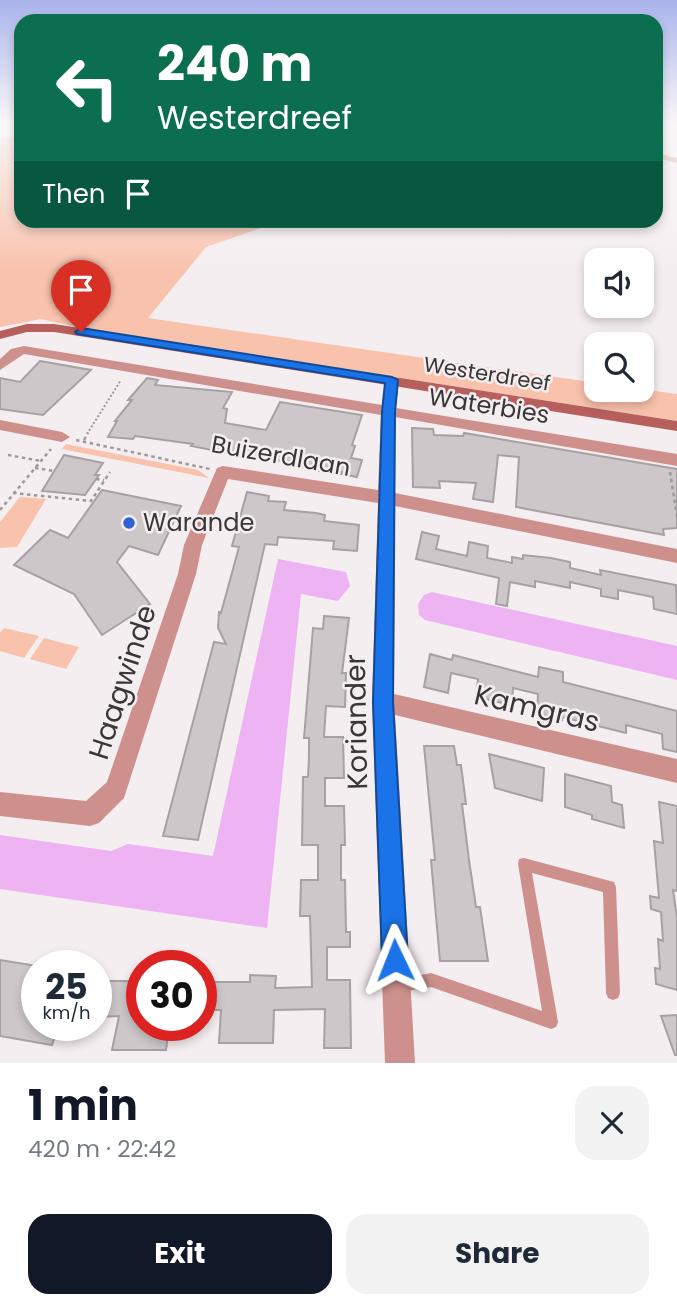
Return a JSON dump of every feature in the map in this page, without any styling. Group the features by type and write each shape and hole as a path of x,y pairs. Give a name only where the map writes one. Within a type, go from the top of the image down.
{"street":[{"name":"Westerdreef","path":"0,335 27,328 54,328 677,426"},
{"name":"Waterbies","path":"0,366 16,352 23,350 672,459"},
{"name":"Koriander","path":"392,380 388,412 383,702 400,1063"},
{"path":"0,425 62,436"},
{"name":"Buizerdlaan","path":"223,472 387,498 677,556"},
{"name":"Haagwinde","path":"0,804 90,814 116,790 187,574 193,545 223,472"},
{"name":"Kamgras","path":"383,702 677,771"}],"lane":[{"path":"396,986 431,980 551,1022 524,864 609,887 613,993"}],"path":[{"path":"83,441 128,368"},
{"path":"0,510 62,436"},
{"name":"Buizerdlaan","path":"62,436 223,472"},
{"path":"8,455 41,461"},
{"path":"672,459 677,516"},
{"path":"35,468 54,471"},
{"path":"13,493 91,501 110,472"},
{"path":"96,479 104,480"}],"shaded area":[{"path":"0,174 14,174 14,228 261,228 206,247 148,318 584,381 584,402 654,402 654,391 677,394 677,421 91,330 41,319 0,327"},
{"path":"66,444 198,470 209,478 62,449"},
{"path":"20,497 46,499 17,547 0,548 0,522"},
{"path":"278,559 346,572 350,586 338,601 301,594 267,928 0,889 0,835 111,851 128,844 213,856"},
{"path":"432,592 677,646 677,680 425,620 419,615 418,604 424,595"},
{"path":"4,628 39,636 24,658 0,651 0,633"},
{"path":"44,638 79,647 66,669 30,659"}],"building":[{"path":"40,361 91,370 43,415 0,409 0,378 20,382"},
{"path":"147,378 158,380 155,385 232,392 223,408 227,409 225,423 266,430 280,402 362,415 352,445 355,446 351,458 362,460 357,477 341,474 342,472 318,471 296,466 297,463 191,446 193,444 135,436 133,439 108,437 115,421 132,400 128,400"},
{"path":"412,428 433,429 434,435 463,436 464,433 677,469 677,528 663,529 664,535 516,507 519,457 498,455 493,502 473,499 476,483 439,481 440,488 413,487"},
{"path":"64,455 103,463 95,475 99,475 85,495 42,491"},
{"path":"102,490 181,506 158,555 129,546 117,562 150,604 102,635 74,594 14,565 50,530 68,538"},
{"path":"247,492 269,496 268,501 286,502 284,510 316,513 325,515 324,521 359,525 357,551 333,549 334,541 278,537 277,545 265,544 198,840 163,836 214,642 226,644 218,628 219,612 221,613 239,547 232,546"},
{"path":"422,532 439,536 436,549 467,556 469,542 488,546 487,558 512,563 512,557 523,559 523,555 551,558 570,562 570,568 601,575 600,570 676,585 677,614 654,609 653,597 618,590 618,599 601,596 601,589 570,582 570,588 535,581 535,587 510,582 507,606 496,604 499,578 416,559"},
{"path":"324,616 349,618 342,673 346,673 345,707 326,706 324,737 343,737 344,778 325,778 325,806 344,806 345,845 341,845 341,880 345,880 346,932 350,932 350,947 327,947 327,980 350,980 351,1048 324,1048 325,1009 274,1010 273,1043 219,1043 221,1010 217,1010 217,982 250,982 250,975 276,976 275,988 312,987 310,916 300,916 301,880 318,880 318,845 302,845 303,777 308,777 309,757 309,738 304,738 313,628 323,629"},
{"path":"430,654 452,660 453,655 538,677 539,667 563,672 563,682 677,711 677,752 663,749 662,734 626,725 626,733 562,717 562,720 537,714 538,694 513,688 512,705 493,701 476,696 478,679 451,673 448,693 424,687"},
{"path":"424,746 454,746 457,765 461,765 466,804 462,804 469,860 476,907 480,907 488,961 440,961 431,860 435,860"},
{"path":"489,754 544,768 542,801 495,788"},
{"path":"565,774 611,786 612,802 622,805 624,828 592,819 592,815 565,807"},
{"path":"659,802 677,806 677,891 673,890 677,917 677,990 656,984 655,968 660,969 658,939 663,941 661,912 651,909 650,896 659,898 654,841 663,843"},
{"path":"0,960 21,963 21,1040 0,1036"},
{"path":"112,981 126,981 126,1041 167,1041 166,1050 112,1050 119,1016 112,1016"},
{"path":"677,1015 677,1055 675,1055 661,1016"},
{"path":"29,1041 53,1041 52,1045"}],"place":[{"name":"Warande","path":"129,523"}],"route":[{"path":"81,332 392,380 388,412 383,702 395,960"}]}
